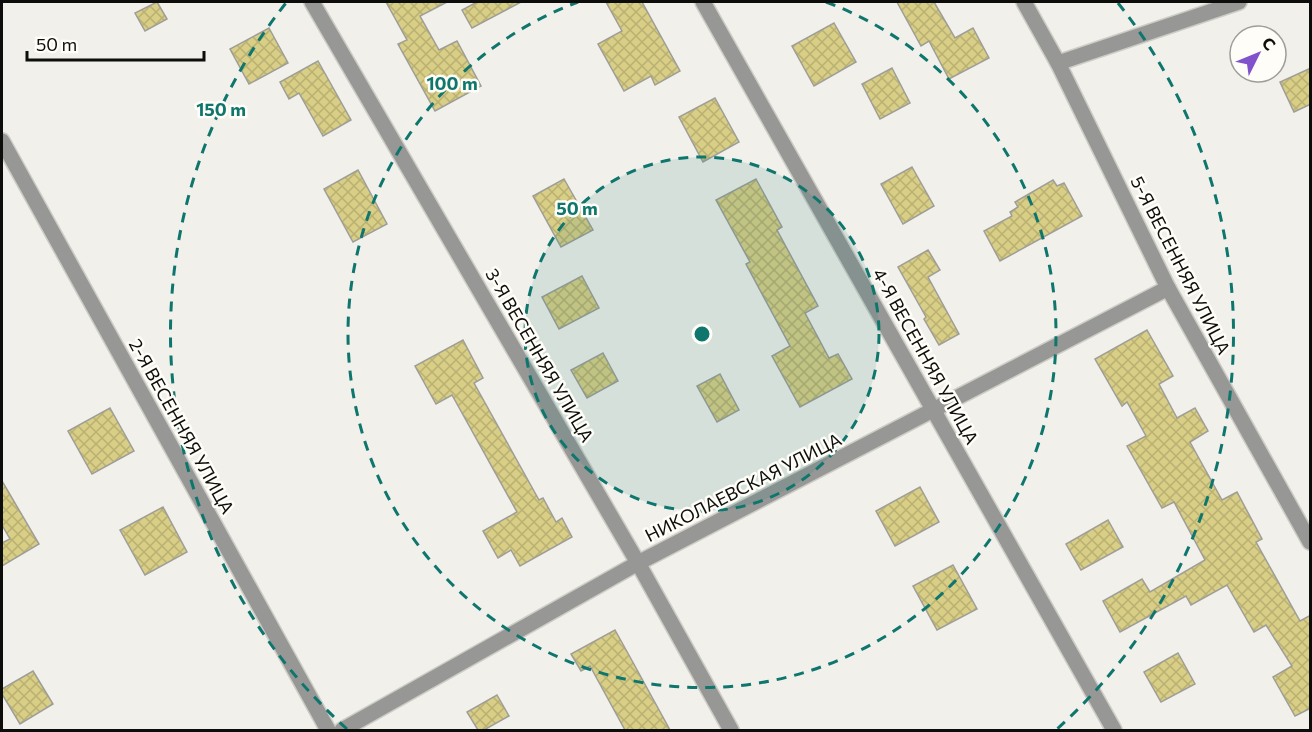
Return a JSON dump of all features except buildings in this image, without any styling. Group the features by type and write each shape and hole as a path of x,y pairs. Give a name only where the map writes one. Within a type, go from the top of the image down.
{"street":[{"name":"3-Я ВЕСЕННЯЯ УЛИЦА","path":"312,2 638,563 731,730"},
{"name":"4-Я ВЕСЕННЯЯ УЛИЦА","path":"703,2 1114,730"},
{"name":"5-Я ВЕСЕННЯЯ УЛИЦА","path":"1024,2 1058,63 1167,288 1311,542"},
{"path":"1058,63 1239,2"},
{"name":"2-Я ВЕСЕННЯЯ УЛИЦА","path":"2,141 328,730"},
{"name":"НИКОЛАЕВСКАЯ УЛИЦА","path":"342,730 638,563 1167,288"}]}
